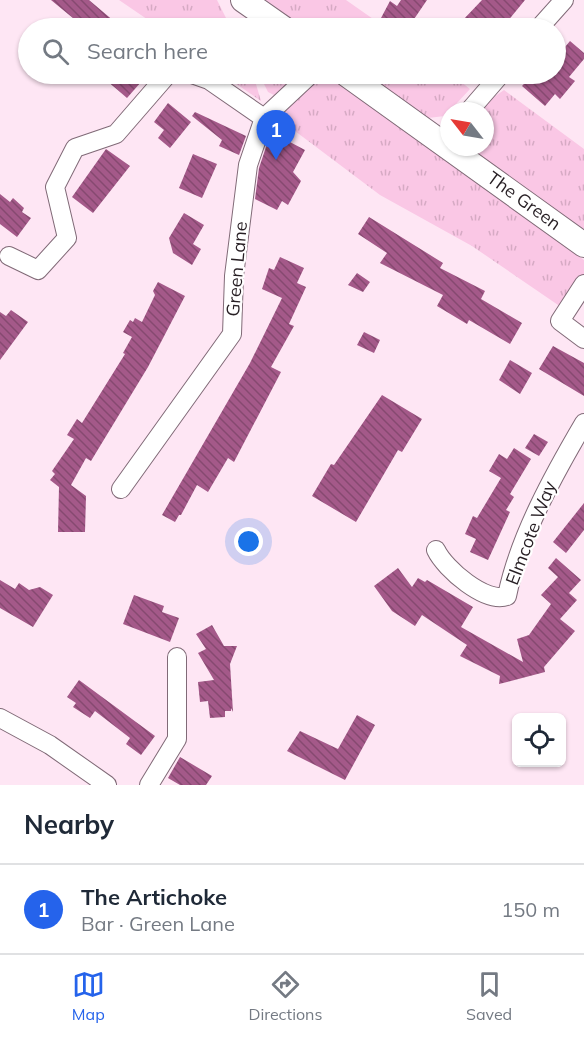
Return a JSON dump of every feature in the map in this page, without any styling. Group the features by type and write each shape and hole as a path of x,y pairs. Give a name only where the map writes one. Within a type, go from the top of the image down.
{"street":[{"path":"243,0 269,18"},
{"path":"548,18 564,0"},
{"path":"9,256 38,270 67,238 55,187 75,148 116,134 159,84"},
{"path":"214,84 264,118"},
{"name":"Green Lane","path":"121,489 232,334 234,276 248,165 264,118 300,84"},
{"name":"The Green","path":"361,84 440,135"},
{"path":"477,102 492,84"},
{"name":"The Green","path":"468,156 584,245"},
{"path":"584,284 560,321 584,339"},
{"name":"Elmcote Way","path":"436,550 451,572 488,595 501,598 507,596 514,571 545,495 561,461 584,423"},
{"path":"149,785 177,739 177,657"},
{"path":"0,718 50,746 106,785"}],"green space":[{"path":"119,0 217,0 226,18 145,18"},
{"path":"264,0 346,0 372,18 289,18"},
{"path":"236,84 256,84 261,101"},
{"path":"264,84 293,84 278,97 268,92"},
{"path":"311,84 340,84 584,260 584,278 561,307 472,246 380,195 279,119 292,101"},
{"path":"380,84 464,84 470,89 458,102 440,102 440,117 428,118"},
{"path":"504,90 584,149 584,236 480,156 494,156 494,102 489,102"}],"building":[{"path":"51,0 89,0 110,18 73,18"},
{"path":"401,0 427,0 415,18 381,18 390,1 397,6"},
{"path":"482,0 525,0 510,18 465,18"},
{"path":"570,41 584,53 584,59 569,77 575,81 560,99 555,94 545,106 522,86 524,84 566,84 566,46"},
{"path":"111,84 139,84 127,98"},
{"path":"168,103 191,122 170,148 158,138 164,130 154,122"},
{"path":"195,112 246,136 239,155 219,146 222,140 192,116"},
{"path":"271,132 305,150 293,172 301,181 288,205 282,201 277,210 255,199 259,168"},
{"path":"106,149 130,166 93,213 72,197"},
{"path":"193,154 217,164 202,198 179,188"},
{"path":"0,194 10,202 13,198 24,208 22,212 31,218 17,237 0,224"},
{"path":"184,213 204,225 193,244 201,249 192,265 173,253 169,238"},
{"path":"369,217 443,263 440,268 485,291 481,299 522,323 510,344 469,320 467,324 437,306 443,295 380,263 387,253 358,234"},
{"path":"280,257 304,268 297,283 306,287 289,324 294,326 271,367 281,372 234,462 228,458 208,492 197,485 175,522 162,515 250,363 282,298 262,289 269,268 274,270"},
{"path":"357,273 370,282 363,292 348,285"},
{"path":"158,282 185,296 148,367 91,461 86,458 71,485 86,496 85,532 58,532 59,487 50,480 55,474 52,471 74,439 67,435 77,419 82,423 125,354 123,353 132,337 123,332 130,320 133,322 135,318 142,322 155,295 153,291"},
{"path":"11,310 28,322 0,360 0,312 6,316"},
{"path":"364,332 380,340 374,353 357,345"},
{"path":"553,346 584,363 584,396 539,369"},
{"path":"510,360 532,373 520,394 499,380"},
{"path":"382,395 422,419 402,452 398,450 356,522 312,496 331,464 334,465"},
{"path":"534,434 548,442 539,456 525,448"},
{"path":"514,448 531,459 510,494 514,497 506,510 510,512 488,560 470,552 476,539 465,534 473,516 477,518 501,478 489,471 499,454 507,459"},
{"path":"584,503 584,530 566,553 553,542"},
{"path":"556,558 581,580 569,593 577,600 560,619 575,631 544,667 545,672 499,684 500,676 460,656 467,645 422,615 415,626 392,611 374,586 398,568 412,587 418,578 425,582 427,580 473,607 461,627 523,662 517,639 529,635 551,604 541,595 558,577 548,568"},
{"path":"0,580 15,589 19,583 29,590 40,587 53,595 33,627 0,608"},
{"path":"134,595 164,606 162,612 179,618 170,642 123,624"},
{"path":"212,625 224,646 237,646 230,664 233,712 231,708 231,711 225,711 225,717 210,718 208,701 200,702 198,682 214,680 198,653 206,649 196,634"},
{"path":"79,680 155,736 141,755 126,744 130,738 95,711 90,718 73,707 76,703 67,697"},
{"path":"357,715 375,725 345,780 287,751 300,731 338,749"},
{"path":"180,757 212,776 206,785 180,785 168,778"}],"place":[{"name":"The Artichoke","path":"276,160"}]}
